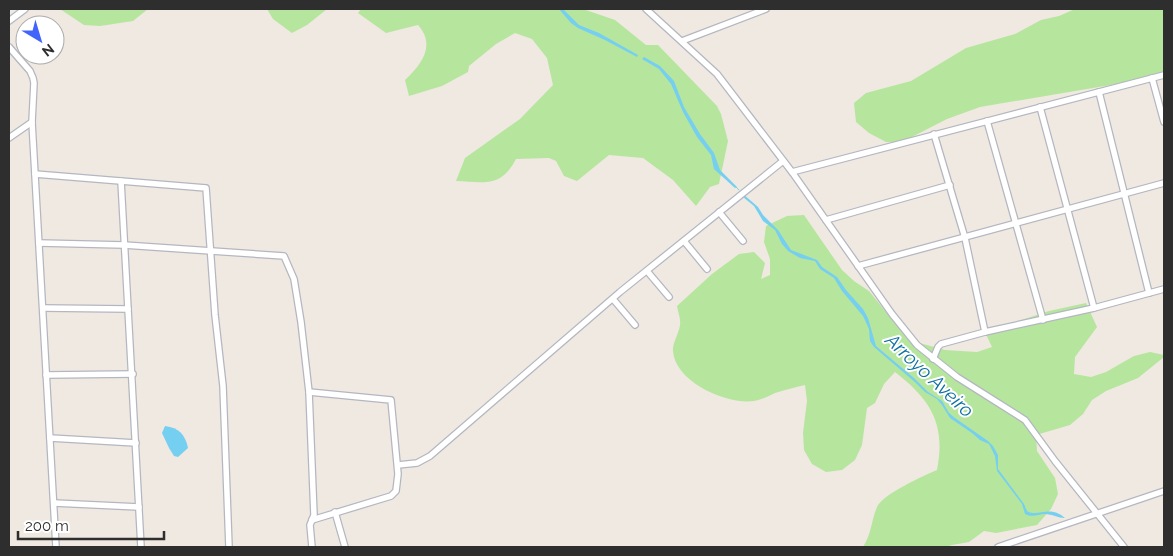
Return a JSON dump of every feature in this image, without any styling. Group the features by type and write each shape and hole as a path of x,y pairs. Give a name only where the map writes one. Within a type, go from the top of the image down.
{"street":[{"path":"9,21 25,9"},
{"path":"646,9 717,74 792,172 899,324 917,345 957,377 1025,420 1055,461 1124,547"},
{"path":"682,41 766,9"},
{"path":"9,47 30,71 34,83 32,122 56,547"},
{"path":"792,172 1164,75"},
{"path":"1152,78 1164,122"},
{"path":"1099,92 1149,292"},
{"path":"1040,107 1094,308"},
{"path":"987,120 1043,320"},
{"path":"9,138 32,122"},
{"path":"934,134 965,238 985,332"},
{"path":"398,465 417,463 430,456 613,299 783,161"},
{"path":"35,174 206,188 215,315 223,386 229,547"},
{"path":"121,181 141,547"},
{"path":"858,266 1164,183"},
{"path":"826,220 950,185"},
{"path":"719,212 743,241"},
{"path":"684,240 707,269"},
{"path":"39,242 124,244 284,256 294,279 309,392 314,515 310,525 312,547"},
{"path":"647,271 669,297"},
{"path":"933,359 941,344 985,332 1094,308 1164,289"},
{"path":"613,299 635,325"},
{"path":"43,308 128,310"},
{"path":"46,375 133,374"},
{"path":"309,392 391,400 398,465 396,491 391,496 312,520"},
{"path":"50,438 136,443"},
{"path":"998,547 1164,491"},
{"path":"54,504 139,507"},
{"path":"335,512 345,547"}],"green space":[{"path":"60,9 148,9 133,21 100,26 84,25"},
{"path":"267,9 327,9 307,25 292,33 273,19"},
{"path":"361,9 583,9 615,20 646,45 658,45 717,106 728,141 719,184 710,187 696,206 673,180 643,158 609,155 577,181 564,176 556,161 549,158 516,159 504,175 491,181 456,181 465,158 520,119 553,85 547,58 532,39 515,33 496,44 469,66 468,72 442,86 409,96 405,80 417,67 425,54 426,40 423,32 418,25 386,33 358,13"},
{"path":"1075,9 1164,9 1164,71 1152,78 980,107 947,119 902,142 886,142 869,133 856,122 854,103 866,93 911,81 966,48 1015,34 1041,20 1059,16"},
{"path":"804,215 842,270 869,291 898,327 916,342 945,350 977,352 992,347 985,332 1049,311 1086,303 1097,327 1075,357 1074,374 1091,377 1106,372 1134,356 1150,352 1164,355 1138,378 1106,391 1092,400 1083,414 1070,425 1036,435 1037,451 1055,478 1058,494 1051,509 1037,525 996,533 984,531 969,542 946,547 863,547 877,507 881,502 904,486 937,470 939,439 937,426 933,414 926,403 908,382 895,372 884,384 875,403 867,408 862,445 855,460 842,470 826,472 812,464 804,450 803,433 807,401 805,385 775,393 765,398 743,401 717,395 704,389 683,372 676,362 673,351 680,325 677,306 712,274 739,254 754,252 765,263 761,279 770,275 770,259 764,242 766,226 787,216"}],"water":[{"path":"559,9 563,9 579,25 599,33 638,55 637,57 578,28"},
{"path":"644,57 660,66 674,81 684,107 714,153 720,170 737,187 735,188 714,169 711,155 697,137 683,112 671,84 659,69 642,59"},
{"path":"743,194 758,207 778,230 791,250 817,260 822,267 837,277 863,309 868,318 876,346 928,392 942,401 949,413 993,446 998,455 998,469 1024,504 1027,511 1035,513 1049,511 1065,518 1048,514 1033,516 1025,514 1022,504 997,471 995,456 989,444 980,440 950,418 937,399 925,392 874,347 870,341 869,329 863,316 842,291 834,278 820,269 815,261 800,258 788,251 775,230 763,221 754,206 743,197"},
{"path":"165,426 178,430 185,439 188,448 178,457 174,456 162,433"}],"waterway":[{"name":"Arroyo Aveiro","path":"736,187 739,190"}]}
